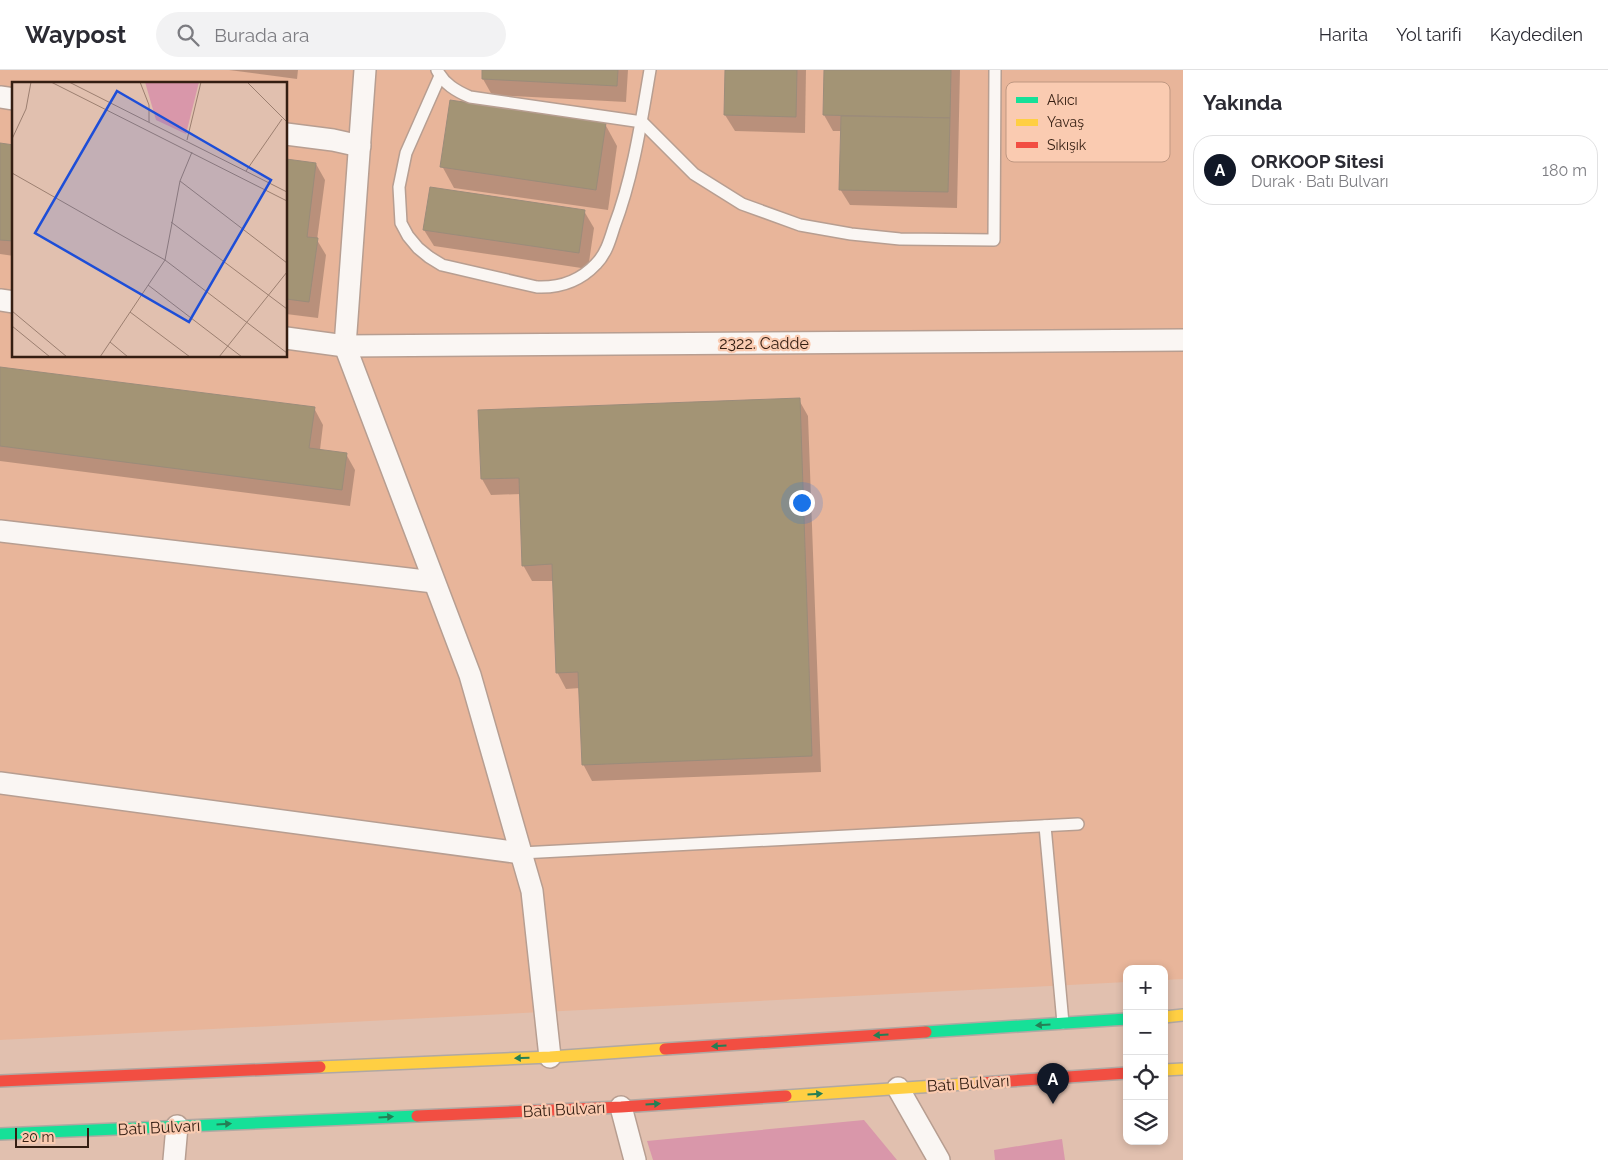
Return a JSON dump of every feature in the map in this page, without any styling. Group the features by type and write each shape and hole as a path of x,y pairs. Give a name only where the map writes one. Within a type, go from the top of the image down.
{"main road":[{"path":"1168,1017 1183,1015"},
{"path":"0,1081 550,1057 1123,1019"},
{"path":"1168,1070 1183,1069"},
{"name":"Batı Bulvarı","path":"0,1134 620,1107 1123,1072"}],"street":[{"path":"365,70 346,346 470,675 532,892 550,1057"},
{"path":"288,134 333,140 360,146"},
{"name":"2322. Cadde","path":"288,338 346,346 1183,340"},
{"path":"0,532 434,582"},
{"path":"0,783 521,853"},
{"path":"898,1088 939,1160"},
{"path":"620,1107 636,1160"},
{"path":"174,1160 177,1126"}],"lane":[{"path":"650,70 642,122 623,202 606,250 597,264 585,275 574,281 550,288 537,287 442,264 418,248 408,236 401,223 400,186 406,153 439,73 458,92 470,97 642,122 694,174 742,204 800,225 851,234 900,239 994,240 996,70"},
{"path":"521,853 1078,824"},
{"path":"1045,826 1063,1024"}],"shaded area":[{"path":"0,70 1183,70 1183,979 1168,980 1168,965 1123,965 1123,982 0,1040"},
{"path":"864,1120 897,1160 653,1160 647,1141"},
{"path":"1062,1139 1065,1160 995,1160 994,1150"}],"building":[{"path":"482,70 618,70 617,86 482,79"},
{"path":"725,70 797,70 796,117 724,115"},
{"path":"824,70 951,70 950,118 823,115"},
{"path":"450,100 606,123 596,190 440,167"},
{"path":"841,116 950,118 948,192 839,190"},
{"path":"0,143 12,145 12,241 0,240"},
{"path":"288,159 316,163 307,237 318,238 309,302 288,299"},
{"path":"430,187 585,210 579,253 423,230"},
{"path":"0,367 315,407 309,448 347,453 342,490 0,446"},
{"path":"800,398 812,756 582,765 578,672 556,673 552,564 522,566 519,478 481,479 478,410"}],"traffic: fast":[{"path":"926,1032 1123,1019"},
{"path":"0,1134 417,1116"}],"traffic: slow":[{"path":"1168,1017 1183,1015"},
{"path":"320,1067 550,1057 665,1049"},
{"path":"1168,1070 1183,1069"},
{"path":"786,1096 980,1083"}],"traffic: jam":[{"path":"665,1049 926,1032"},
{"path":"0,1081 320,1067"},
{"path":"980,1083 1123,1073"},
{"path":"417,1116 621,1107 786,1096"}],"place":[{"name":"ORKOOP Sitesi","path":"1053,1104"}]}
